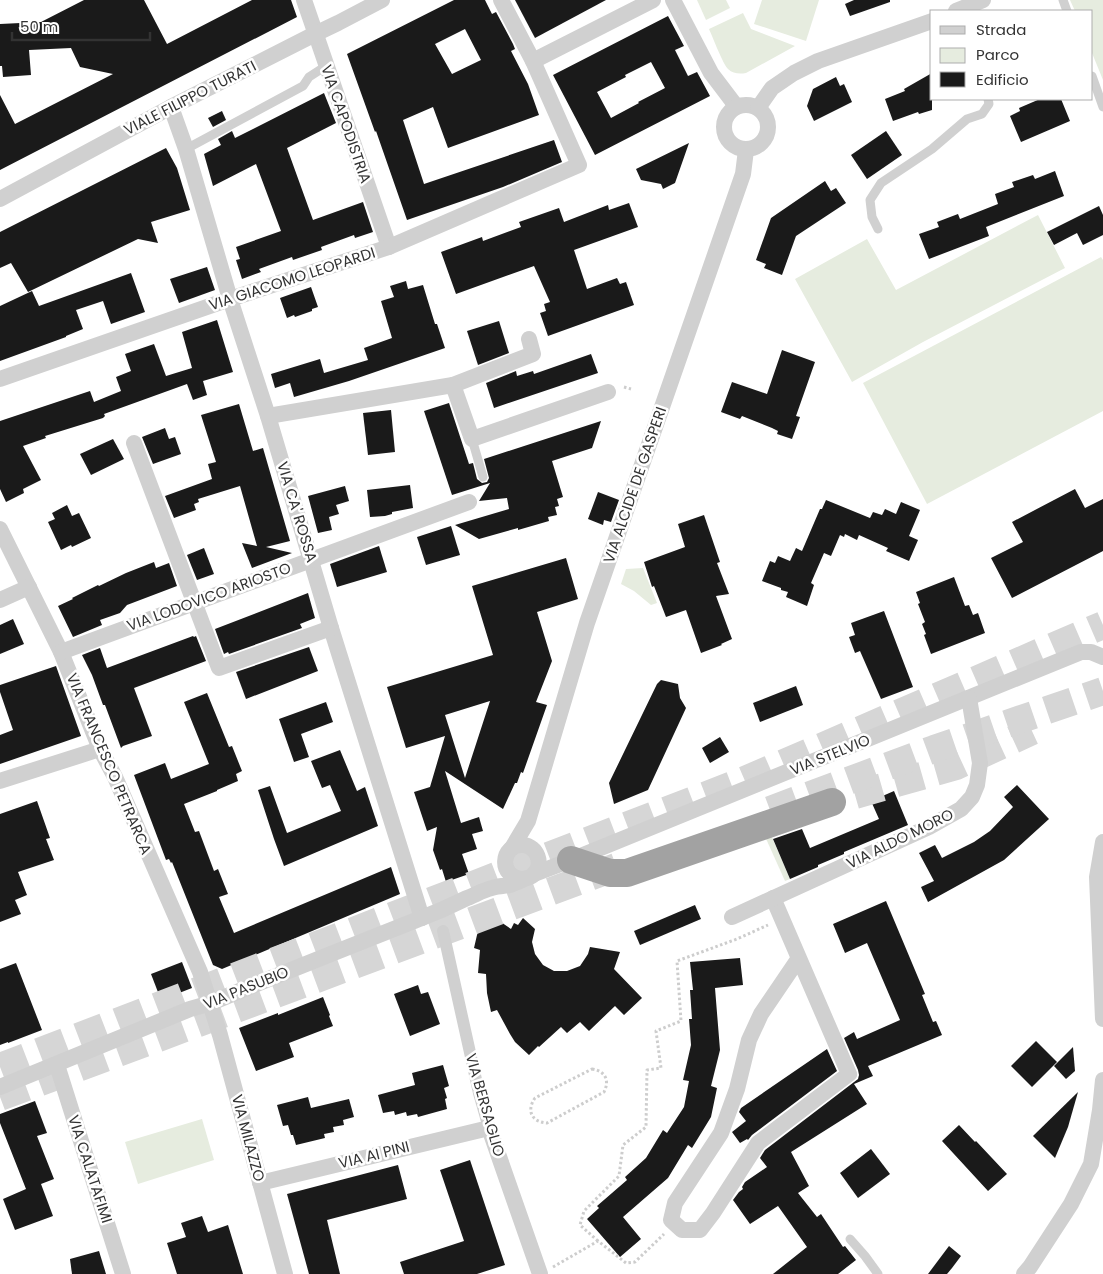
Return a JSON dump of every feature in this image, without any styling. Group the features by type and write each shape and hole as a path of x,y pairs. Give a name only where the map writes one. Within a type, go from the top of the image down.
{"highway":[{"path":"565,863 610,873 627,873 832,802"}],"street":[{"name":"VIA CAPODISTRIA","path":"304,0 388,247"},
{"name":"VIALE FILIPPO TURATI","path":"0,199 171,107 382,0"},
{"path":"501,0 533,61 653,0"},
{"path":"672,0 711,73 736,106"},
{"path":"958,10 983,0"},
{"path":"758,108 772,88 794,73 818,61 930,22"},
{"name":"VIA GIACOMO LEOPARDI","path":"0,379 230,299 388,247 578,165 533,61"},
{"path":"744,104 758,108 767,119 768,133 765,140 760,145 746,150 732,145 726,139 723,124 730,111 736,106 744,104"},
{"name":"VIA CA' ROSSA","path":"171,107 186,149 230,299 268,416 331,628 436,922"},
{"name":"VIA ALCIDE DE GASPERI","path":"512,848 528,821 587,623 743,174 746,150"},
{"path":"268,416 453,385 533,354 529,339"},
{"path":"453,385 472,439 608,392"},
{"path":"134,443 219,668 331,628"},
{"name":"VIA LODOVICO ARIOSTO","path":"61,652 469,502"},
{"name":"VIA FRANCESCO PETRARCA","path":"0,529 61,652 100,749 115,778 200,972 210,1002"},
{"path":"0,600 29,587"},
{"name":"VIA STELVIO","path":"529,876 1081,652 1091,652 1103,657"},
{"name":"VIA ALDO MORO","path":"732,917 929,828 961,809 972,797 980,763 969,698"},
{"path":"0,781 100,749"},
{"name":"VIA ALCIDE DE GASPERI","path":"528,821 535,853"},
{"path":"1103,842 1097,876 1103,1019"},
{"path":"535,853 539,864 529,876 518,879 508,873 506,857 512,848 522,845 535,853 565,863"},
{"name":"VIA PASUBIO","path":"0,1087 210,1002 436,922 492,887 506,868"},
{"name":"VIA PASUBIO","path":"492,887 512,884 529,876"},
{"path":"773,898 799,958 849,1074 758,1142 700,1230 682,1230 671,1220 675,1203 721,1133 736,1089 749,1040 761,1014 799,958"},
{"name":"VIA BERSAGLIO","path":"436,922 489,1128 545,1272"},
{"name":"VIA MILAZZO","path":"210,1002 285,1274"},
{"name":"VIA CALATAFIMI","path":"57,1065 123,1274"},
{"path":"1024,1274 1071,1204 1091,1164 1103,1080"},
{"name":"VIA AI PINI","path":"260,1183 489,1128"}],"lane":[{"path":"186,149 303,86 309,77 326,66"},
{"path":"1093,79 1103,107"},
{"path":"878,229 872,217 870,200 880,183 932,149 967,119 982,114 989,104 988,100"},
{"path":"472,439 483,476"},
{"path":"850,1239 878,1274"}],"path":[{"path":"675,1224 635,1262 626,1263 580,1224 584,1211 619,1176 623,1145 646,1127 647,1070 661,1068 656,1031 681,1021 677,960 737,940 782,919"},
{"path":"592,1069 604,1074 607,1086 604,1092 547,1123 540,1122 534,1118 531,1112 531,1104 535,1098 592,1069"},
{"path":"545,1272 598,1241"}],"green space":[{"path":"697,0 726,0 730,8 706,20"},
{"path":"762,0 819,0 806,41 754,24"},
{"path":"1070,0 1103,0 1103,80 1093,55 1093,10 1075,10"},
{"path":"743,13 751,29 795,46 746,73 741,74 730,71 723,62 709,29"},
{"path":"1038,215 1065,268 923,342 852,382 795,279 867,239 896,290"},
{"path":"1101,257 1103,260 1103,411 927,504 863,383"},
{"path":"643,568 657,603 651,605 634,591 621,584 626,569"},
{"path":"769,830 790,879 785,881 763,832"},
{"path":"202,1119 214,1160 138,1184 125,1142"}],"building":[{"path":"84,0 144,0 167,44 252,0 291,0 297,17 0,170 0,95 15,124 113,74 80,67 71,48 29,50 31,75 3,77 2,66 0,66 0,24 41,22"},
{"path":"454,0 485,0 492,14 496,12 513,44 515,49 511,51 528,84 539,115 448,148 433,107 403,120 424,184 554,140 562,162 503,187 407,220 347,54","holes":["465,29 481,60 452,74 435,44"]},
{"path":"515,0 606,0 535,38"},
{"path":"854,0 890,0 890,2 850,16 845,4"},
{"path":"668,16 684,46 675,50 688,76 697,72 710,96 595,155 553,75","holes":["651,62 665,88 611,118 597,92"]},
{"path":"930,74 932,110 919,114 918,112 893,121 885,99 905,91 904,89"},
{"path":"836,77 840,86 844,84 852,102 814,121 807,106 813,89"},
{"path":"324,93 336,123 287,148 313,220 363,202 373,232 355,238 354,235 321,247 322,250 293,260 292,257 259,269 261,272 242,279 236,260 240,259 236,247 281,231 256,164 213,186 204,154 221,145 218,139 232,131 235,138"},
{"path":"1038,100 1061,100 1070,121 1021,142 1010,116 1020,111 1019,108"},
{"path":"222,111 226,120 213,127 208,118"},
{"path":"886,131 902,155 867,179 851,155"},
{"path":"689,143 675,183 663,189 661,184 641,180 636,169"},
{"path":"166,148 177,168 190,210 151,222 158,243 138,239 28,292 11,263 0,268 0,232"},
{"path":"1055,171 1064,196 986,227 989,236 929,259 919,234 939,227 937,222 958,214 960,219 998,204 995,194 1014,187 1012,182 1033,175 1035,179"},
{"path":"825,181 831,191 836,188 846,203 796,236 782,275 764,268 766,264 756,260 771,218"},
{"path":"629,203 638,227 574,250 587,289 617,278 620,284 626,282 634,305 548,336 540,313 546,311 544,304 550,302 534,266 456,294 441,252 482,237 483,241 521,227 519,222 559,208 564,222 608,205 609,210"},
{"path":"1099,206 1103,215 1103,235 1083,245 1077,233 1054,245 1047,232"},
{"path":"207,267 215,290 179,303 170,279"},
{"path":"131,273 145,312 111,324 103,301 76,310 83,329 0,361 0,306 32,291 39,306"},
{"path":"406,281 408,289 423,285 435,324 437,324 445,348 349,381 294,397 290,383 275,388 271,374 320,359 324,373 368,360 364,348 392,338 381,301 394,297 390,286"},
{"path":"311,287 318,307 312,309 312,311 287,318 280,298"},
{"path":"217,320 233,372 203,381 207,395 193,400 187,384 104,414 103,418 45,436 46,438 23,446 41,480 23,489 24,493 6,502 0,489 0,421 90,391 94,402 121,391 116,377 131,371 125,354 154,344 166,376 192,368 182,332"},
{"path":"499,321 509,353 478,365 467,331"},
{"path":"782,350 815,362 796,416 800,417 792,439 777,434 778,431 742,416 740,419 721,412 732,382 767,394"},
{"path":"591,354 598,373 494,408 486,383 516,371 517,376 533,371 534,374"},
{"path":"449,403 469,464 473,463 477,479 482,483 487,482 489,478 484,459 601,421 592,448 552,461 563,497 557,499 559,506 555,507 557,515 548,517 549,521 479,539 455,525 509,509 507,498 479,501 490,483 452,495 424,411"},
{"path":"239,404 253,451 263,448 290,541 266,547 292,553 252,568 242,543 257,546 240,486 198,499 199,502 194,504 196,510 174,518 165,496 212,479 208,464 216,462 201,415"},
{"path":"391,410 395,452 368,455 363,413"},
{"path":"165,428 169,439 175,437 181,454 153,464 142,437"},
{"path":"113,439 124,459 91,475 80,454"},
{"path":"410,485 413,508 392,512 392,514 385,516 370,517 367,490"},
{"path":"345,486 349,501 336,505 339,514 329,517 332,530 318,533 308,496"},
{"path":"1075,489 1085,508 1103,499 1103,551 1012,598 991,558 1023,542 1012,522"},
{"path":"598,492 619,500 611,522 604,520 603,525 588,519"},
{"path":"826,500 870,518 873,512 882,515 885,509 896,514 901,502 920,510 909,536 918,540 909,561 886,551 888,548 859,535 857,540 845,534 844,537 840,535 831,556 824,553 811,583 814,585 807,606 786,597 788,592 781,590 781,588 762,581 770,561 775,563 778,556 790,561 796,548 802,551 820,509 822,509"},
{"path":"67,505 72,516 79,513 91,538 61,550 48,522 55,519 52,513"},
{"path":"704,515 720,562 717,563 729,594 716,596 732,639 701,653 686,610 666,617 654,586 652,587 644,562 685,547 678,524"},
{"path":"451,526 460,555 426,565 417,537"},
{"path":"379,546 387,572 337,587 330,564"},
{"path":"204,548 214,574 197,580 187,555"},
{"path":"566,558 578,599 537,612 552,661 536,702 547,705 523,773 521,772 503,809 445,771 461,823 479,817 483,831 472,834 477,849 462,854 469,874 446,882 433,850 437,827 427,831 414,792 430,787 445,736 406,748 387,687 493,655 472,586","holes":["490,701 465,778 445,715"]},
{"path":"154,562 156,568 169,563 177,586 127,605 120,613 100,620 102,625 73,637 58,606 98,585"},
{"path":"954,577 965,606 969,605 973,615 978,613 985,633 931,654 924,635 926,634 922,624 925,622 918,604 920,603 916,592"},
{"path":"308,593 315,618 300,624 302,628 229,654 228,652 224,654 215,629"},
{"path":"884,611 913,687 881,699 860,651 855,653 849,637 855,635 851,623"},
{"path":"13,619 24,644 0,654 0,625"},
{"path":"196,636 206,661 134,688 152,736 121,748 105,705 103,705 82,655 100,648 107,668"},
{"path":"309,647 318,671 246,699 236,672"},
{"path":"56,666 81,736 0,764 0,735 13,730 0,692 0,685"},
{"path":"661,680 678,684 680,698 686,708 648,790 614,804 609,783 657,684"},
{"path":"796,686 803,705 760,722 753,703"},
{"path":"207,693 229,747 232,746 242,771 236,774 238,781 184,804 195,832 199,831 214,871 218,869 228,894 219,897 234,933 391,867 400,894 222,969 213,965 172,862 169,859 166,860 134,775 165,763 171,779 209,764 184,702"},
{"path":"326,702 333,722 301,734 309,757 294,762 279,719"},
{"path":"720,737 729,752 710,763 702,748"},
{"path":"340,750 357,791 365,787 378,826 284,866 258,790 270,786 287,833 341,811 330,785 322,788 311,761"},
{"path":"1017,785 1049,819 1004,860 928,902 921,887 934,881 919,853 935,845 942,858 974,842 990,831 1013,807 1004,797"},
{"path":"894,791 908,825 844,852 844,854 818,865 818,867 790,879 773,839 802,829 810,848 879,819 871,801"},
{"path":"37,801 50,838 46,839 54,860 18,872 27,895 15,900 21,914 0,922 0,814"},
{"path":"886,901 925,994 922,995 933,1022 936,1021 942,1035 868,1066 873,1076 854,1084 867,1104 791,1152 809,1186 798,1193 817,1217 821,1214 843,1247 845,1246 856,1260 838,1274 773,1274 807,1247 778,1206 750,1224 733,1200 743,1189 742,1187 745,1182 767,1167 760,1158 765,1150 858,1079 858,1070 844,1038 854,1032 857,1039 900,1020 867,943 845,953 833,924"},
{"path":"695,905 701,919 640,945 634,931"},
{"path":"495,918 511,929 514,923 518,925 523,918 535,929 532,942 535,954 543,965 554,971 567,971 580,966 590,947 620,952 614,969 642,998 624,1015 615,1006 589,1031 580,1022 567,1033 561,1027 529,1055 515,1042 497,1010 491,1012 486,974 478,973 480,950 474,948 477,935 481,923 490,926"},
{"path":"740,958 743,985 715,988 720,1050 711,1086 717,1088 711,1117 692,1148 688,1145 668,1178 623,1217 641,1239 620,1257 587,1219 599,1208 597,1206 627,1180 625,1177 646,1158 663,1130 667,1133 684,1107 689,1081 683,1080 691,1045 689,1019 692,1019 690,990 693,990 690,962"},
{"path":"182,962 192,988 161,1000 151,974"},
{"path":"16,963 42,1030 0,1045 0,969"},
{"path":"418,985 421,994 428,992 440,1024 410,1036 394,994"},
{"path":"323,997 333,1026 289,1043 294,1057 256,1071 239,1028"},
{"path":"1036,1041 1057,1062 1032,1087 1011,1066"},
{"path":"1073,1047 1075,1071 1066,1079 1054,1066"},
{"path":"827,1049 837,1071 752,1135 748,1140 740,1143 732,1132 746,1121 739,1112 741,1108"},
{"path":"443,1065 449,1086 444,1088 447,1098 445,1099 447,1109 418,1117 417,1114 407,1116 406,1112 395,1115 394,1111 383,1113 378,1095 415,1085 412,1073"},
{"path":"1078,1092 1068,1127 1055,1158 1033,1136"},
{"path":"308,1097 311,1108 349,1099 354,1117 343,1120 344,1125 333,1127 334,1132 324,1134 325,1138 296,1145 288,1125 283,1126 277,1105"},
{"path":"35,1101 47,1133 37,1136 54,1179 41,1184 53,1216 15,1230 3,1199 26,1189 0,1123 0,1114"},
{"path":"959,1125 1007,1174 988,1191 942,1141"},
{"path":"871,1149 890,1174 858,1198 840,1173"},
{"path":"470,1160 505,1265 477,1274 404,1274 400,1262 464,1241 440,1170"},
{"path":"398,1165 407,1199 327,1220 340,1274 309,1274 287,1194"},
{"path":"202,1216 208,1232 228,1225 243,1274 177,1274 167,1243 186,1237 181,1223"},
{"path":"949,1246 961,1256 952,1268 947,1274 928,1274"},
{"path":"99,1251 106,1274 72,1274 70,1259"}],"tunnel":[{"path":"0,1067 738,783 1103,625"},
{"path":"770,810 934,749 1103,691"},
{"path":"855,795 956,766 1032,731"},
{"path":"0,1097 619,866"}]}
